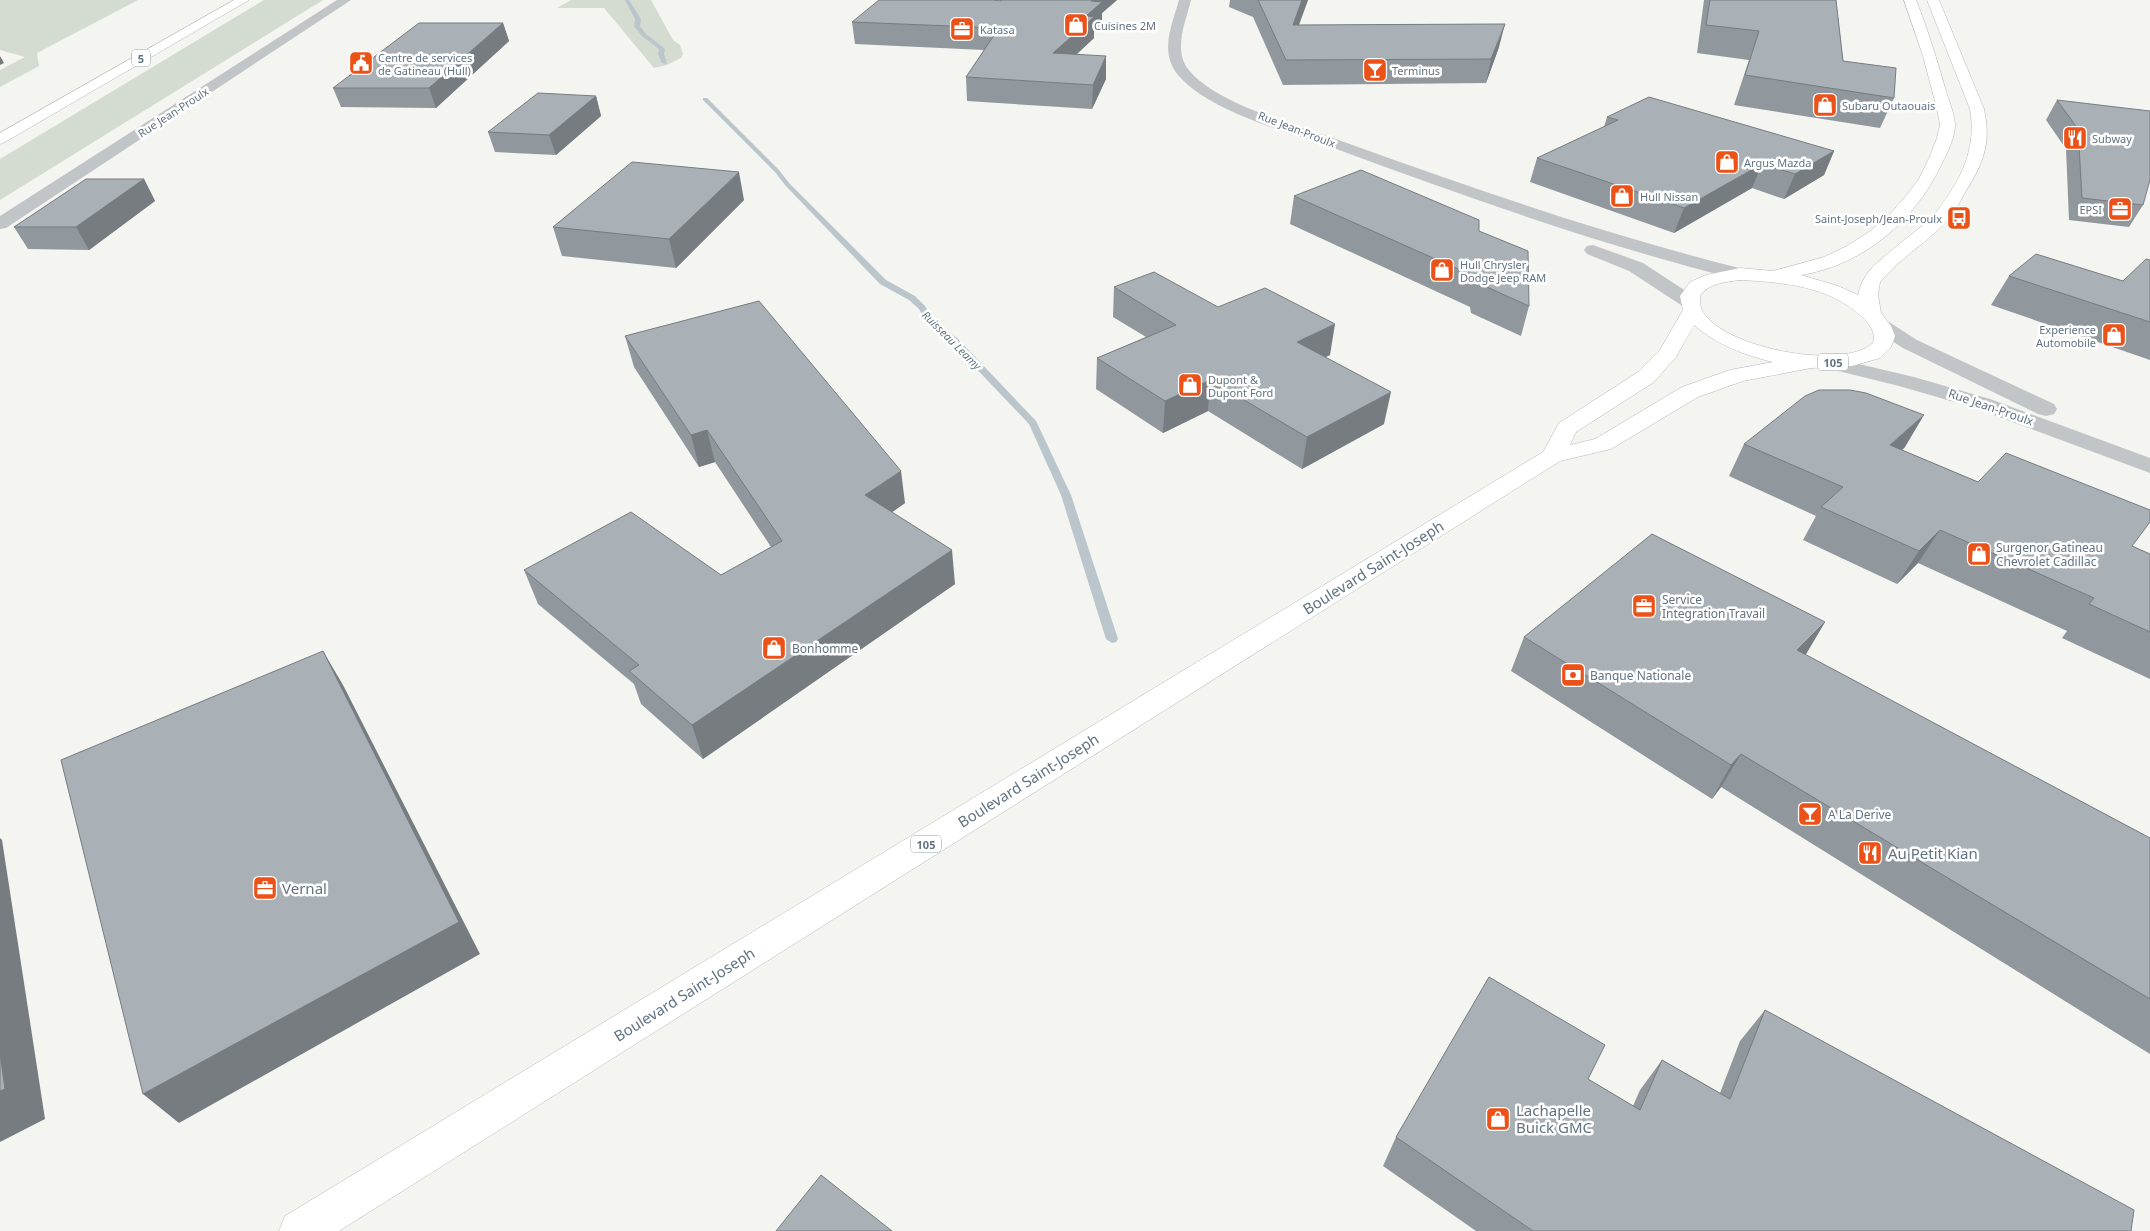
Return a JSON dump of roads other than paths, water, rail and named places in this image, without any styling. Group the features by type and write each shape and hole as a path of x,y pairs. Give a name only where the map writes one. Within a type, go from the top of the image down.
{"main road":[{"name":"5","path":"0,138 243,0"},
{"path":"1764,275 1809,269 1843,256 1864,244 1900,216 1934,168 1945,139 1948,121 1929,52 1910,0"},
{"name":"105","path":"1690,306 1703,324 1716,333 1748,348 1778,357 1819,362 1854,360 1871,355 1881,346 1885,336 1876,319 1868,295 1871,281 1880,270 1942,215 1969,173 1978,150 1980,125 1977,109 1933,0"},
{"path":"1552,456 1567,428 1646,377 1670,353 1690,306 1690,292 1697,285 1722,276 1740,274 1794,279 1851,299 1876,319"},
{"name":"Boulevard Saint-Joseph","path":"300,1231 1552,456 1603,444 1698,389 1738,375 1819,362"}],"street":[{"name":"Rue Jean-Proulx","path":"0,224 345,0"},
{"name":"Rue Jean-Proulx","path":"1185,0 1174,38 1173,53 1184,73 1219,98 1256,114 1488,200 1628,244 1740,274"},
{"name":"Rue Jean-Proulx","path":"1488,200 1512,217 1636,267 1690,306"},
{"name":"Rue Jean-Proulx","path":"1876,319 1910,344 2025,400 2150,450"},
{"name":"Rue Jean-Proulx","path":"1819,362 1908,380 2033,421 2150,466"}],"waterway":[{"name":"Ruisseau Leamy","path":"627,0 638,19 637,26 644,35 662,49 661,54 665,63"},
{"name":"Ruisseau Leamy","path":"705,99 883,282 912,298 922,308 930,321 954,340 1033,423 1066,495 1112,639"}],"place":[{"name":"Cuisines 2M","path":"1076,25"},
{"name":"Katasa","path":"962,29"},
{"name":"Centre de services de Gatineau (Hull)","path":"361,63"},
{"name":"Terminus","path":"1375,70"},
{"name":"Subaru Outaouais","path":"1825,105"},
{"name":"Subway","path":"2075,138"},
{"name":"Argus Mazda","path":"1727,162"},
{"name":"Hull Nissan","path":"1622,196"},
{"name":"EPSI","path":"2120,209"},
{"name":"Saint-Joseph/Jean-Proulx","path":"1959,218"},
{"name":"Hull Chrysler Dodge Jeep RAM","path":"1442,270"},
{"name":"Experience Automobile","path":"2114,335"},
{"name":"Dupont & Dupont Ford","path":"1190,385"},
{"name":"Surgenor Gatineau Chevrolet Cadillac","path":"1979,554"},
{"name":"Service Integration Travail","path":"1644,606"},
{"name":"Bonhomme","path":"774,648"},
{"name":"Banque Nationale","path":"1573,675"},
{"name":"A La Derive","path":"1810,814"},
{"name":"Au Petit Kian","path":"1870,853"},
{"name":"Vernal","path":"265,888"},
{"name":"Lachapelle Buick GMC","path":"1498,1119"}]}
